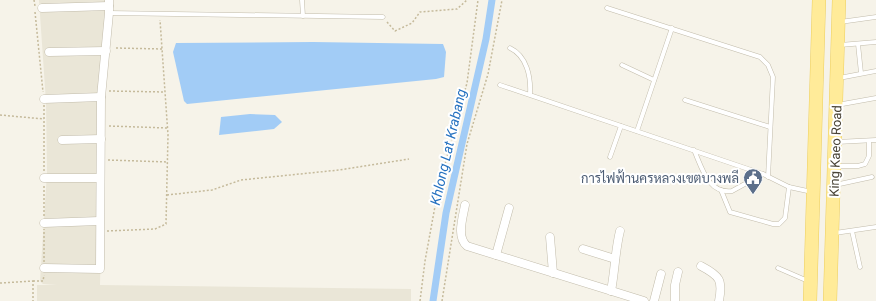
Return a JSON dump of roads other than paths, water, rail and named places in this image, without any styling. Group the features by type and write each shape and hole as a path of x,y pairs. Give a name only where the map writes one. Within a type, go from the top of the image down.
{"main road":[{"name":"King Kaeo Road","path":"810,301 819,0"},
{"name":"King Kaeo Road","path":"830,301 839,0"}],"street":[{"path":"42,8 109,6 101,97 99,178 100,269 44,268"},
{"path":"49,52 106,52"},
{"path":"44,99 101,97"},
{"path":"62,140 101,139"},
{"path":"44,178 99,178"},
{"path":"465,205 461,237 463,243 467,246 644,301"},
{"path":"496,255 508,208"},
{"path":"44,222 99,221"},
{"path":"611,291 616,268 615,251 620,231"},
{"path":"550,237 553,273"},
{"path":"582,249 615,260"},
{"path":"701,266 717,275 720,280 721,290 719,301"},
{"path":"675,301 675,285 678,272"},
{"path":"654,301 661,274"}],"lane":[{"path":"302,0 302,16"},
{"path":"109,6 160,14 383,17"},
{"path":"607,8 760,57 765,61 773,77 768,177"},
{"path":"838,22 876,17"},
{"path":"637,131 672,28"},
{"path":"837,45 876,42"},
{"path":"858,44 861,73"},
{"path":"510,48 520,55 523,61 529,76 530,94"},
{"path":"622,65 654,80"},
{"path":"836,79 876,71"},
{"path":"500,85 763,174 789,187 813,192"},
{"path":"836,105 876,98"},
{"path":"685,100 770,127"},
{"path":"610,157 621,126"},
{"path":"835,142 876,140"},
{"path":"834,166 858,166 865,164 869,156 869,141"},
{"path":"694,150 708,182 715,188 732,191 763,174"},
{"path":"834,185 872,177"},
{"path":"721,190 730,212 773,224 779,224 785,218 789,187"},
{"path":"832,234 876,227"},
{"path":"852,231 860,267"},
{"path":"778,268 810,282"}],"water":[{"path":"313,42 443,44 446,52 444,77 187,104 184,101 173,52 176,43"},
{"path":"250,114 275,115 282,122 274,129 219,135 221,117"}],"waterway":[{"name":"Khlong Lat Krabang","path":"433,301 446,213 486,39 492,0"}],"place":[{"name":"การไฟฟ้านครหลวงเขตบางพลี","path":"753,195"}]}
